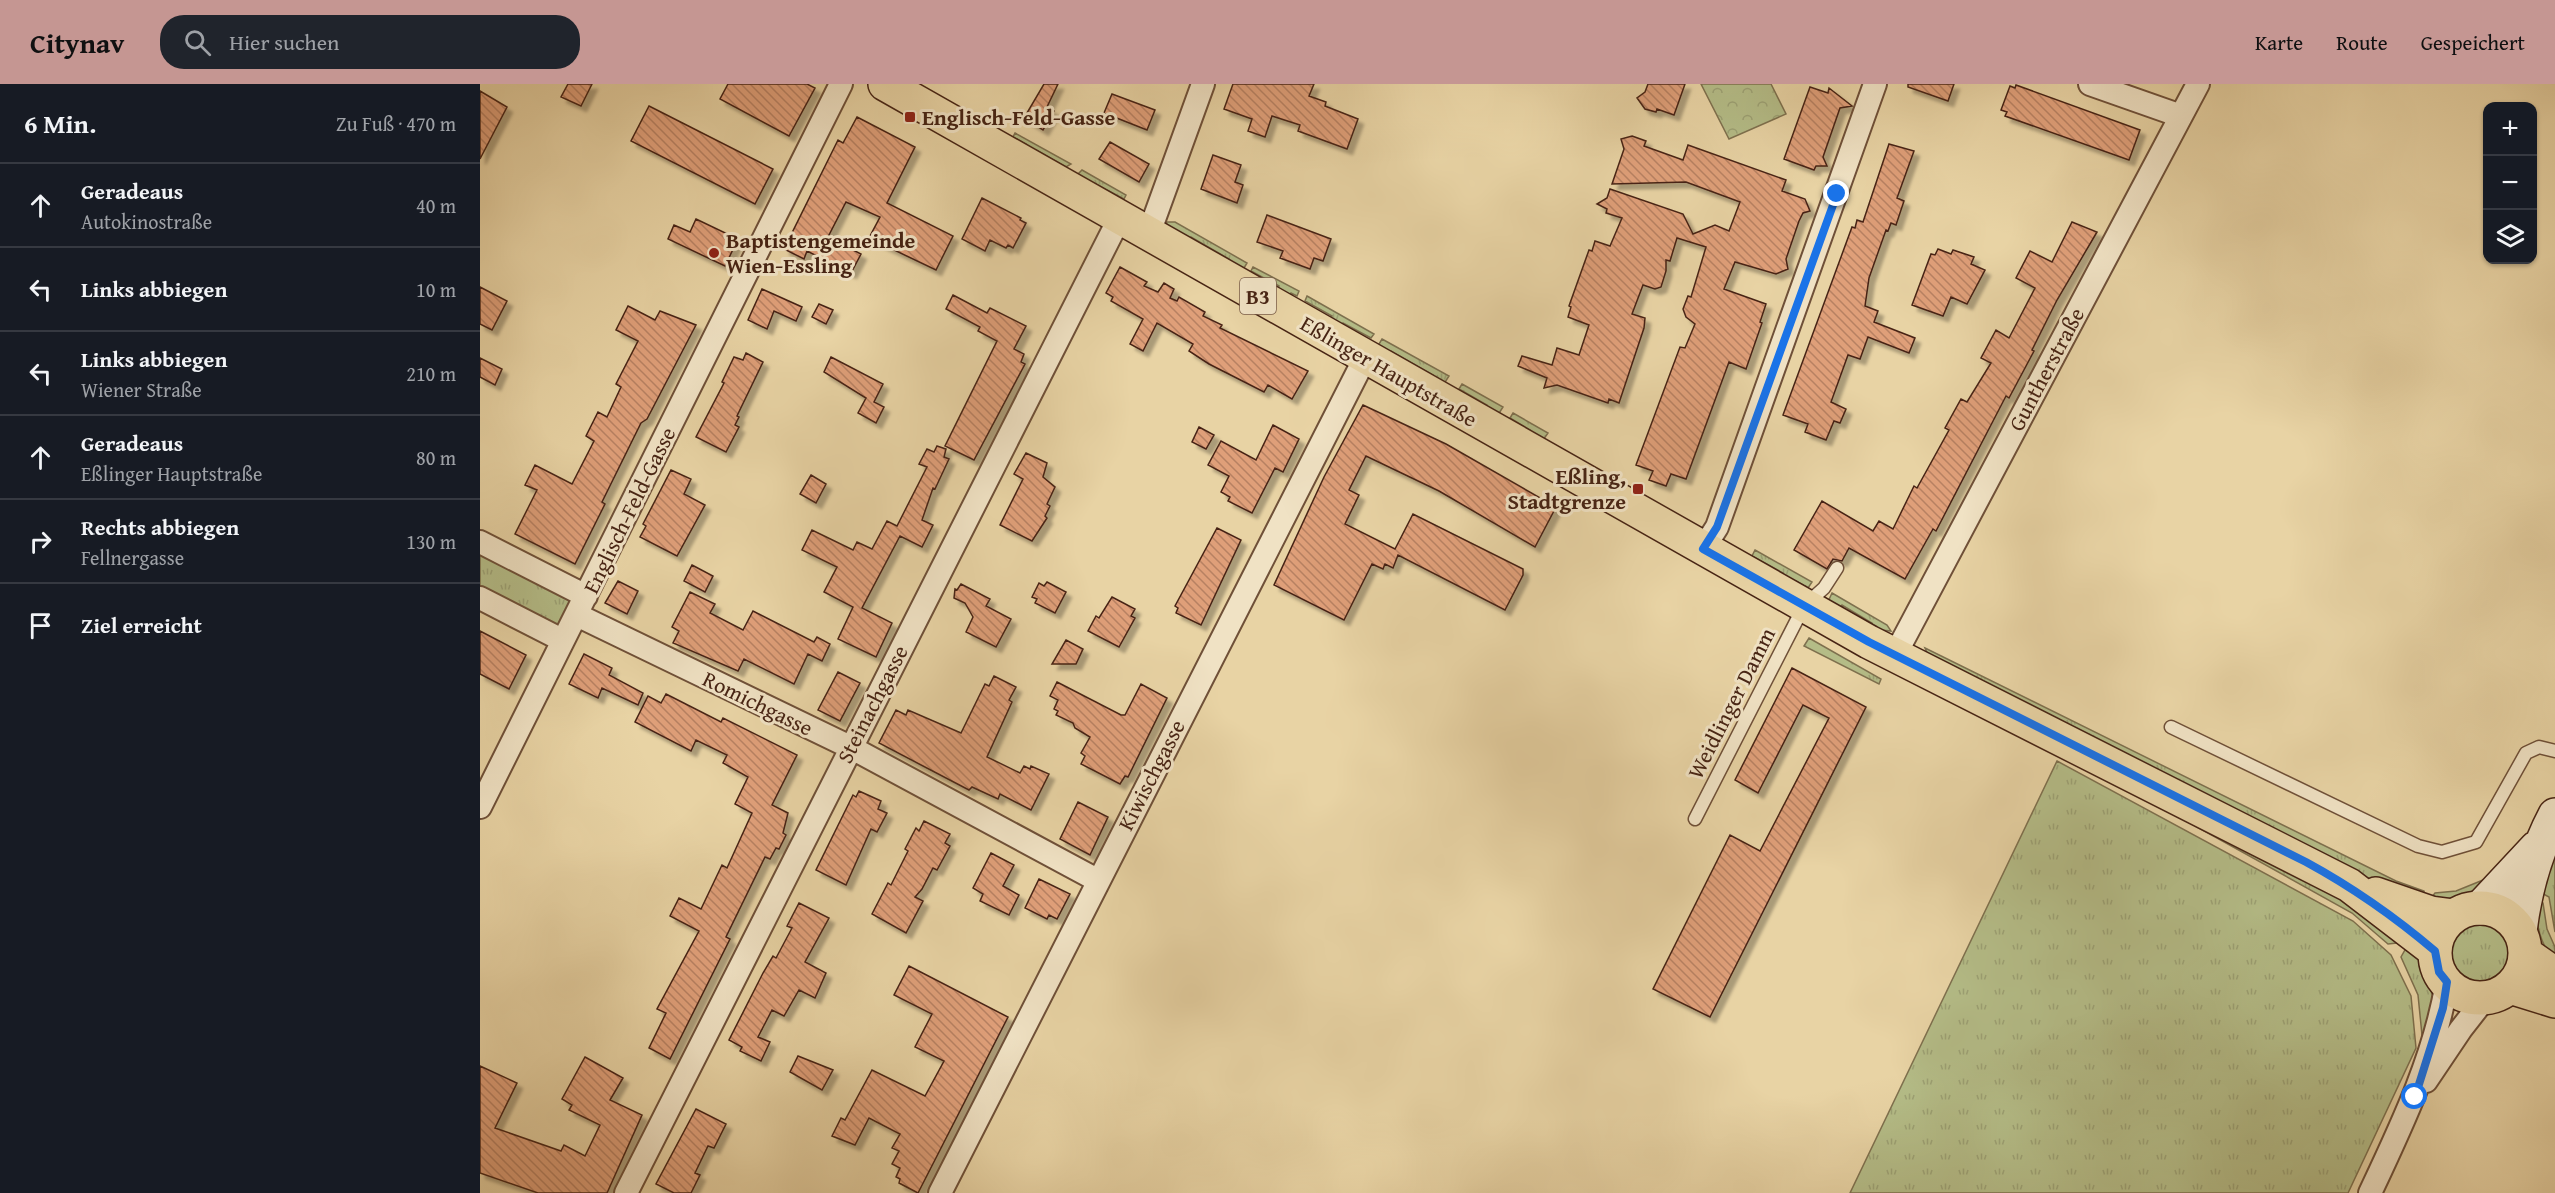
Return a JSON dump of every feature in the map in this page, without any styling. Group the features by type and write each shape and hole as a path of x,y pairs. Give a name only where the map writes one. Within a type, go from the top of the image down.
{"main road":[{"name":"Eßlinger Hauptstraße","path":"885,84 1365,358 1895,655"},
{"name":"B3","path":"1895,655 2349,885 2432,912 2467,912"},
{"path":"2548,829 2467,912 2442,929 2435,951 2439,972 2447,982 2465,995 2498,992 2555,1001"},
{"path":"2498,992 2522,970 2523,908 2548,829"},
{"name":"B3","path":"2349,885 2435,951"},
{"path":"2467,912 2506,915 2523,942 2555,974"}],"street":[{"name":"Englisch-Feld-Gasse","path":"480,807 841,84"},
{"path":"1149,233 1203,84"},
{"path":"1703,549 1717,527 1875,84"},
{"path":"2090,84 2181,116"},
{"name":"Guntherstraße","path":"1895,655 2198,84"},
{"name":"Steinachgasse","path":"626,1193 1120,217"},
{"name":"Kiwischgasse","path":"940,1193 1097,880 1365,358"},
{"name":"Romichgasse","path":"480,542 581,605 1097,880"},
{"path":"480,598 562,640"},
{"path":"2370,1193 2415,1097 2443,1008 2447,982"},
{"path":"2415,1097 2461,1029 2498,992"}],"lane":[{"name":"Weidlinger Damm","path":"1695,819 1804,606 1824,588 1837,568"},
{"path":"2171,727 2418,846 2442,852 2476,842 2526,753 2540,747 2555,751"}],"green space":[{"path":"1701,84 1771,84 1786,114 1729,139"},
{"path":"1015,133 1071,164 1066,167 1036,150 1033,155 1023,150 1026,144 1013,137"},
{"path":"1082,170 1126,195 1124,199 1088,180 1074,178"},
{"path":"1166,222 1175,222 1247,263 1244,268 1241,267 1239,272 1227,265 1229,259 1191,237 1187,243 1170,231"},
{"path":"1253,267 1299,291 1297,296 1291,293 1288,298 1277,293 1279,286 1251,271"},
{"path":"1307,296 1374,334 1371,338 1343,323 1340,328 1328,321 1332,316 1305,301"},
{"path":"1382,339 1449,376 1442,387 1431,380 1433,375 1391,351 1388,357 1376,349"},
{"path":"1462,384 1503,407 1496,418 1485,411 1487,405 1459,389"},
{"path":"1513,413 1548,433 1541,443 1528,436 1530,430 1510,418"},
{"path":"480,550 569,599 572,610 559,628 480,592"},
{"path":"1755,550 1812,582 1808,588 1796,581 1792,586 1780,579 1783,573 1752,556"},
{"path":"1832,593 1887,625 1891,631 1870,629 1872,623 1842,605 1838,611 1827,604"},
{"path":"1809,638 1881,679 1879,684 1804,646"},
{"path":"1925,648 2396,881 2424,891 2425,898 2384,887 2167,779 1928,655"},
{"path":"2057,761 2353,921 2391,955 2411,996 2416,1048 2348,1193 1850,1193"},
{"path":"2134,792 2307,875 2403,936 2397,943 2388,944 2352,913"},
{"path":"2555,843 2555,932 2549,897 2538,891"},
{"path":"2488,878 2475,893 2446,899 2431,898 2435,893 2456,891"},
{"path":"2536,899 2543,903 2547,929 2555,947 2555,963 2539,933"},
{"path":"2482,918 2501,924 2511,934 2517,953 2511,972 2501,982 2482,988 2463,982 2453,972 2447,953 2453,934 2463,924"},
{"path":"2410,941 2418,951 2429,974 2433,999 2428,1038 2422,1035 2418,995 2401,957"}],"building":[{"path":"568,84 592,84 581,106 561,97"},
{"path":"728,84 807,84 815,88 789,136 720,99"},
{"path":"1044,84 1058,84 1047,107 1054,111 1043,130 1024,118"},
{"path":"1233,84 1314,84 1309,96 1326,102 1325,106 1358,119 1347,149 1298,131 1300,125 1272,116 1265,137 1248,131 1252,119 1224,109"},
{"path":"1648,84 1685,84 1674,115 1657,109 1656,112 1645,109 1637,98 1645,92"},
{"path":"1908,84 1954,84 1948,101 1908,87"},
{"path":"2016,85 2140,130 2129,160 2005,116 2007,112 2001,110 2010,86 2015,88"},
{"path":"1810,87 1828,93 1829,88 1852,106 1840,108 1823,157 1827,166 1816,166 1814,170 1784,159"},
{"path":"480,91 507,107 480,159"},
{"path":"1112,94 1155,110 1147,130 1104,113"},
{"path":"649,106 773,169 755,204 631,141"},
{"path":"857,117 915,147 887,203 953,236 936,270 869,238 880,217 846,202 828,237 861,254 851,273 807,251 804,259 784,249 838,140 843,143"},
{"path":"1632,136 1646,141 1644,146 1683,160 1688,145 1786,180 1782,191 1805,199 1810,211 1803,213 1799,221 1786,259 1788,269 1776,274 1735,262 1724,289 1766,304 1760,322 1762,323 1746,369 1729,362 1686,479 1671,474 1666,486 1649,480 1653,471 1636,465 1680,347 1685,348 1695,324 1686,317 1683,309 1688,296 1691,297 1706,247 1677,238 1670,261 1666,260 1666,271 1661,287 1655,289 1643,285 1632,314 1645,318 1644,328 1619,403 1609,399 1608,403 1557,385 1544,388 1547,378 1518,366 1522,356 1552,365 1557,348 1579,355 1589,325 1568,317 1571,307 1569,306 1589,250 1592,251 1595,241 1610,246 1622,218 1606,213 1607,209 1597,204 1607,198 1610,189 1683,214 1693,234 1715,225 1729,231 1740,202 1686,182 1612,184 1624,149 1621,139"},
{"path":"1110,142 1149,164 1139,182 1099,159"},
{"path":"1889,144 1914,151 1897,198 1904,201 1896,225 1891,223 1888,231 1886,230 1869,278 1865,306 1878,311 1874,322 1915,338 1909,353 1868,337 1860,359 1848,355 1831,402 1846,409 1840,423 1834,421 1826,440 1805,432 1808,424 1783,415 1852,227 1855,228 1857,220 1863,222"},
{"path":"1213,155 1241,165 1235,182 1243,185 1237,203 1201,189"},
{"path":"982,198 1021,218 1020,220 1026,223 1013,248 1008,245 1006,248 990,240 985,251 962,239"},
{"path":"1267,215 1331,239 1323,261 1314,258 1310,269 1280,258 1283,251 1257,242"},
{"name":"Baptistengemeinde Wien-Essling","path":"696,219 738,239 725,266 668,239 674,225 690,232"},
{"path":"2072,222 2097,232 2057,300 2032,350 2034,351 2009,398 2006,396 1936,531 1933,529 1905,579 1849,548 1842,561 1833,559 1827,569 1794,550 1822,501 1873,531 1879,521 1893,529 1914,486 1917,488 1949,430 1945,428 1961,399 1967,402 1991,363 1981,358 1996,330 2009,338 2035,288 2016,278 2030,251 2052,262"},
{"path":"1938,249 1951,254 1953,250 1974,257 1971,264 1985,270 1967,304 1951,297 1943,316 1912,305 1931,254 1935,255"},
{"path":"1120,267 1147,282 1144,286 1158,292 1164,283 1174,289 1170,298 1177,301 1179,297 1205,312 1203,316 1222,325 1220,328 1308,371 1292,399 1268,385 1264,392 1209,364 1189,351 1193,344 1157,323 1143,351 1130,344 1143,319 1111,301 1113,297 1106,293"},
{"path":"480,287 507,301 492,330 480,324"},
{"path":"762,289 802,307 796,321 774,311 767,329 748,320"},
{"path":"953,295 987,313 990,308 1026,326 1014,349 1024,354 1021,362 1025,364 974,460 945,446 997,341 978,331 980,327 946,309"},
{"path":"819,304 833,310 826,324 812,317"},
{"path":"628,306 655,320 660,311 696,325 647,419 641,423 602,502 605,504 575,564 515,534 537,490 525,485 535,465 572,484 594,441 586,436 598,412 607,417 621,387 616,384 638,341 616,330"},
{"path":"746,353 763,362 737,416 739,417 735,425 739,427 726,452 696,437 724,383 722,382 734,357 743,360"},
{"path":"831,357 883,384 874,402 884,407 876,423 858,413 866,398 824,372"},
{"path":"480,358 502,369 495,385 480,377"},
{"path":"1363,405 1446,444 1556,507 1535,547 1439,491 1366,456 1349,490 1359,495 1345,524 1395,549 1413,514 1523,569 1523,575 1505,610 1398,555 1393,568 1385,564 1383,569 1372,564 1344,620 1274,585 1324,477"},
{"path":"1273,425 1299,439 1283,472 1275,468 1252,513 1228,501 1230,497 1221,492 1229,476 1208,465 1221,441 1256,460"},
{"path":"1199,427 1214,435 1206,449 1192,442"},
{"path":"937,446 946,449 944,457 949,459 935,489 933,488 922,520 933,525 922,547 900,536 862,608 892,623 876,657 838,639 853,607 824,592 837,567 802,550 812,530 853,550 857,542 872,549 887,521 897,526 927,467 919,464 927,449 934,452"},
{"path":"1026,453 1047,463 1043,477 1055,487 1047,504 1050,506 1045,516 1047,518 1032,541 1000,525 1023,479 1014,474"},
{"path":"671,470 691,479 684,494 705,505 677,556 640,537 646,526 643,524"},
{"path":"811,475 826,484 816,503 800,494"},
{"path":"1217,528 1241,540 1201,625 1176,613 1178,608 1175,606"},
{"path":"692,565 713,576 705,592 684,581"},
{"path":"618,581 638,591 627,614 605,603"},
{"path":"1047,582 1066,592 1055,613 1035,603 1037,599 1032,597 1039,583 1044,586"},
{"path":"961,584 990,599 986,606 1011,619 996,647 966,632 973,617 965,603 954,598 955,589 957,590"},
{"path":"690,592 715,604 710,613 743,630 753,611 814,642 817,637 830,644 822,661 808,654 794,684 744,659 738,671 673,643 679,631 672,627"},
{"path":"1112,597 1135,609 1131,616 1135,618 1119,647 1088,631 1096,616 1099,618"},
{"path":"480,631 526,655 509,689 480,674"},
{"path":"1066,640 1083,649 1076,664 1052,664"},
{"path":"584,654 612,668 609,675 643,693 638,705 602,688 598,698 569,684"},
{"path":"1792,668 1866,707 1710,1017 1653,989 1730,835 1760,851 1829,718 1803,705 1758,793 1735,780"},
{"path":"838,672 860,683 840,721 818,710"},
{"path":"994,676 1016,687 1009,700 1012,702 987,757 1020,773 1024,766 1030,769 1031,766 1049,774 1031,810 1000,794 998,799 972,787 969,790 879,743 896,710 906,715 908,710 961,733 985,684 989,686"},
{"path":"1057,682 1121,715 1125,715 1141,684 1167,698 1128,777 1125,776 1120,784 1081,764 1085,756 1081,753 1090,737 1075,728 1073,723 1056,715 1058,711 1054,709 1058,700 1050,696"},
{"path":"666,694 721,722 723,718 797,755 772,805 788,813 783,833 786,835 779,849 776,848 770,859 765,857 726,937 730,939 670,1059 649,1048 666,1013 657,1009 699,931 670,916 679,898 701,909 722,865 727,868 752,813 735,804 748,777 723,763 727,755 696,740 691,751 635,722 648,696 661,703"},
{"path":"859,791 881,801 878,809 887,813 877,832 871,829 846,885 816,870 853,795 856,797"},
{"path":"1078,802 1108,817 1090,855 1060,839"},
{"path":"924,821 950,834 945,843 950,846 937,870 933,868 915,897 923,901 906,933 872,914 888,883 891,885 908,851 905,849 916,828 919,831"},
{"path":"991,853 1014,865 1003,886 1019,895 1009,915 980,901 983,894 973,888"},
{"path":"1039,879 1070,894 1057,919 1049,915 1047,919 1025,908"},
{"path":"799,903 829,918 805,962 826,973 815,998 799,990 784,1016 772,1010 758,1037 770,1042 761,1061 740,1051 742,1047 729,1040 763,973 773,956 776,958 792,928 787,926"},
{"path":"909,966 1008,1017 918,1193 899,1183 900,1179 896,1177 900,1168 892,1164 899,1151 892,1148 900,1134 869,1118 855,1145 832,1136 841,1118 845,1120 872,1070 925,1096 944,1061 915,1047 932,1014 894,995"},
{"path":"798,1056 833,1070 822,1090 790,1072"},
{"path":"585,1057 623,1078 610,1100 642,1115 607,1193 538,1193 480,1173 480,1066 517,1083 495,1128 561,1151 564,1145 585,1156 600,1125 569,1110 572,1105 562,1099"},
{"path":"696,1109 726,1124 714,1148 708,1146 695,1173 700,1175 691,1193 674,1193 656,1184"}],"place":[{"name":"Englisch-Feld-Gasse","path":"910,117"},
{"name":"Baptistengemeinde Wien-Essling","path":"714,253"},
{"name":"Eßling, Stadtgrenze","path":"1638,489"}],"route":[{"path":"1837,194 1717,527 1703,549 1869,642 2349,885 2410,930 2435,951 2439,972 2447,982 2443,1008 2415,1097"}]}
